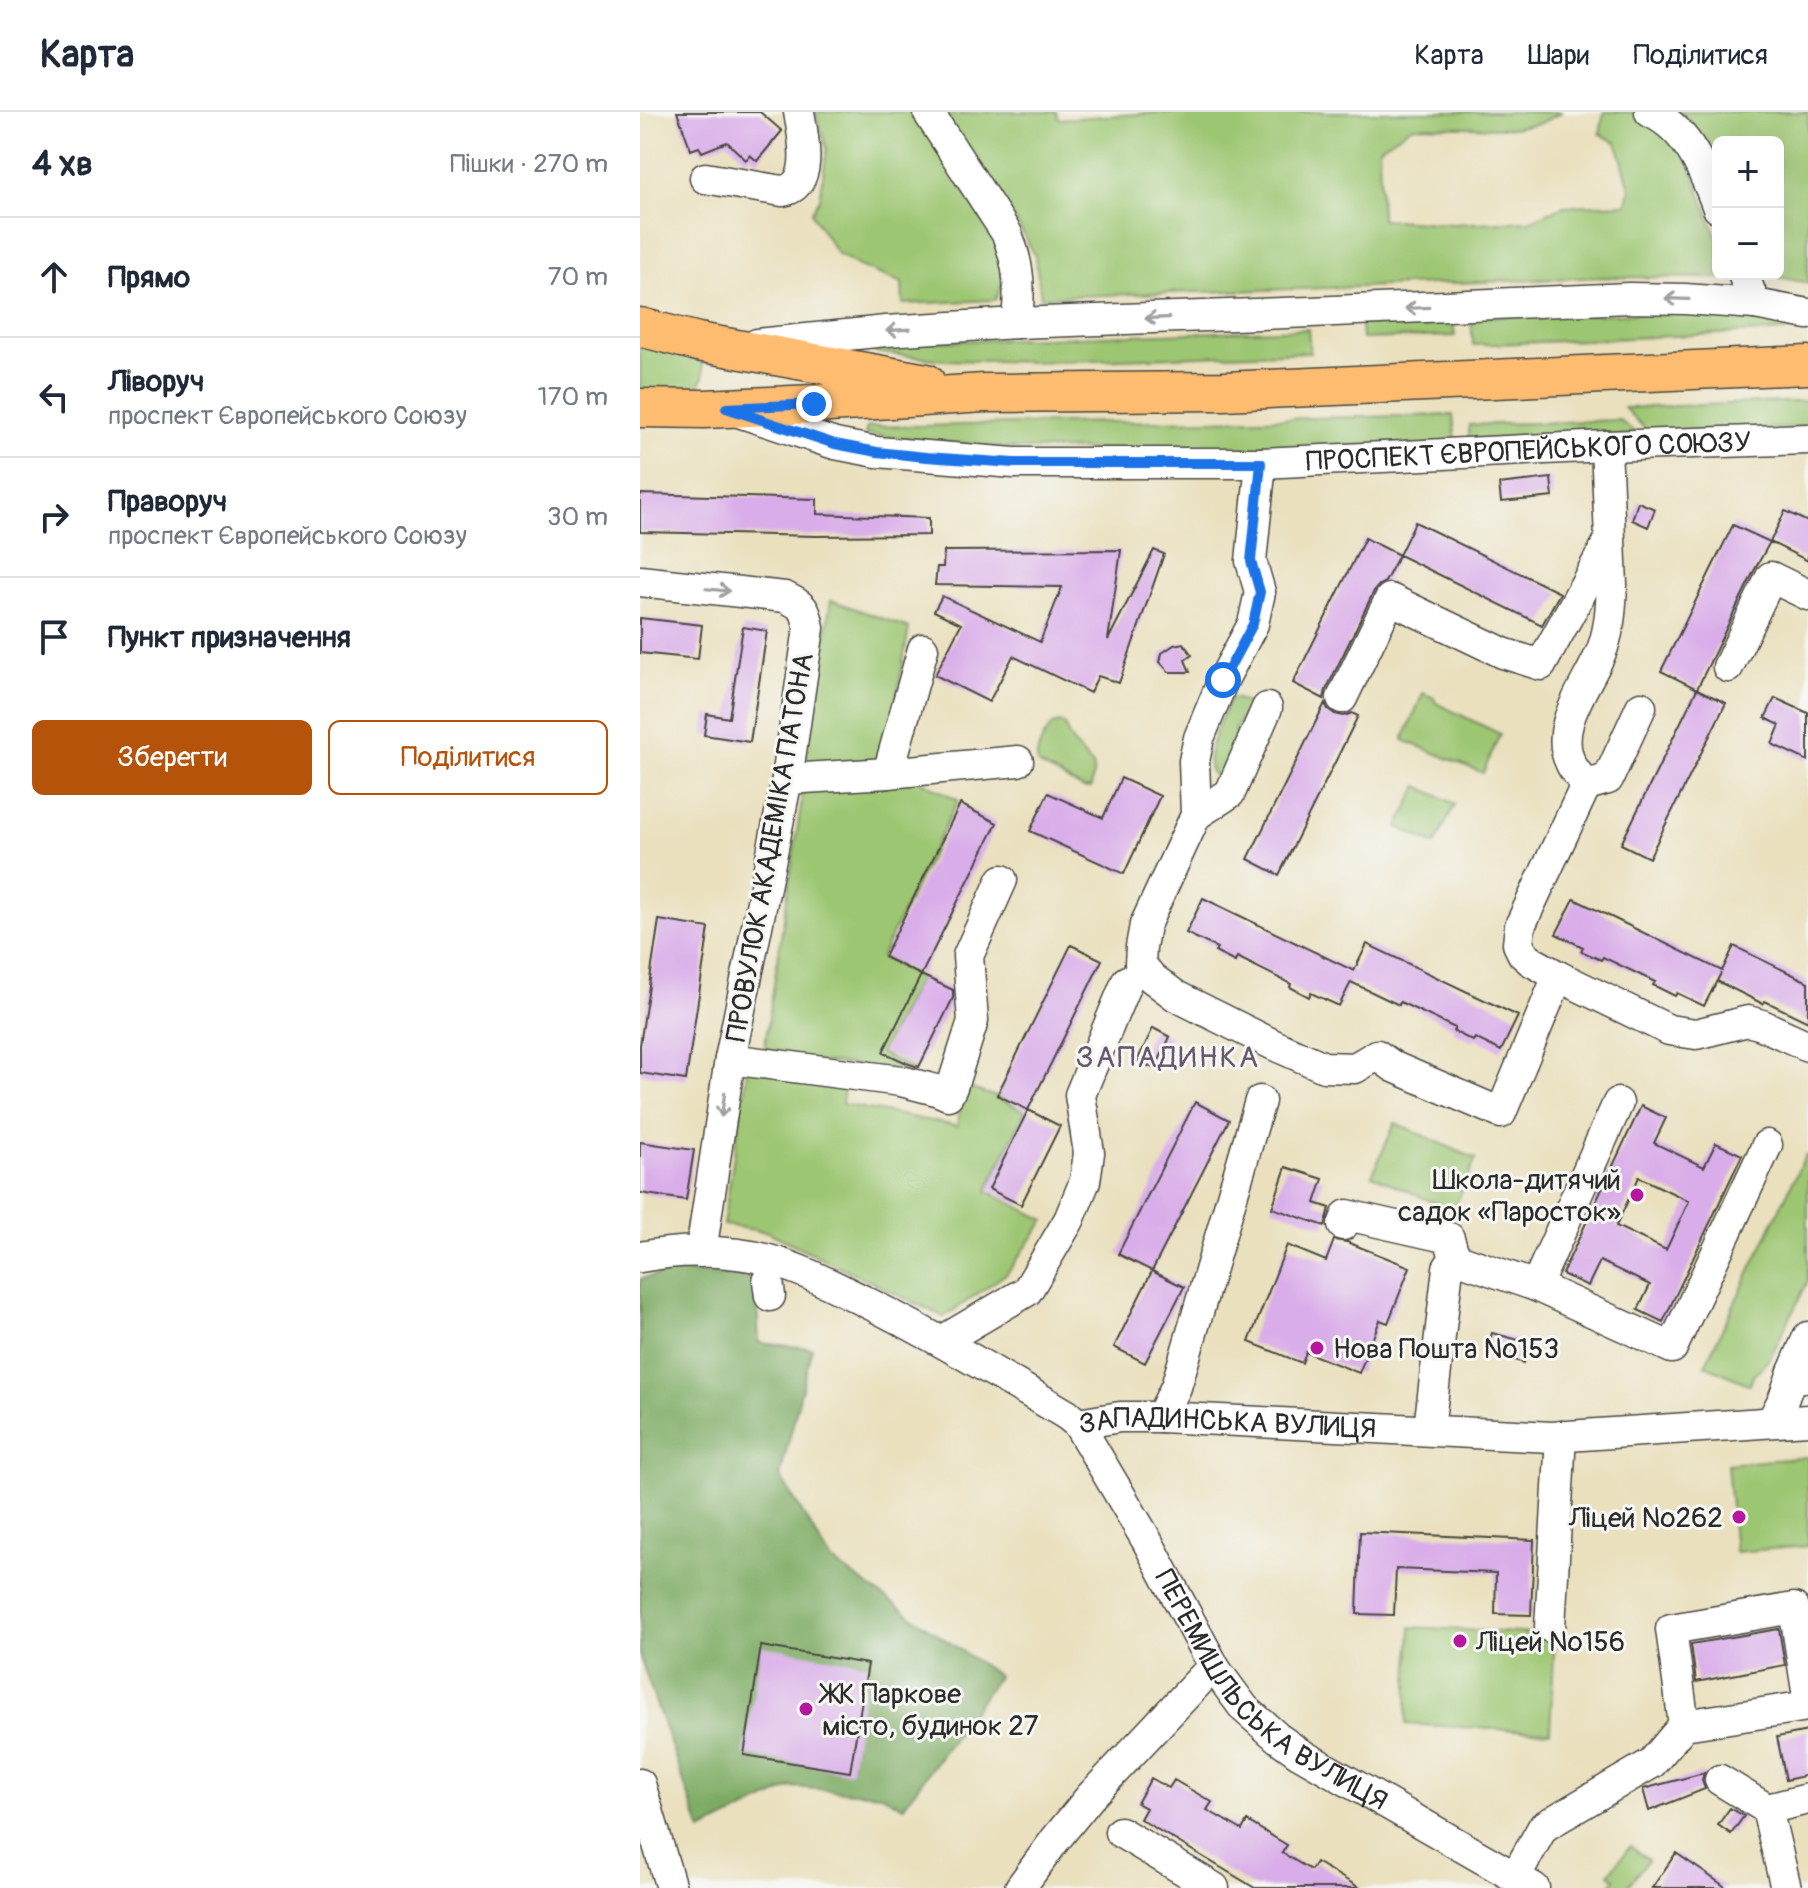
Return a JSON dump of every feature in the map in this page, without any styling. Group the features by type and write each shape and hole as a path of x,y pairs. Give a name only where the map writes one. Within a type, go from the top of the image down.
{"main road":[{"name":"ПРОСПЕКТ ЄВРОПЕЙСЬКОГО СОЮЗУ","path":"647,332 984,393"},
{"path":"711,345 720,374 714,396 715,408"},
{"name":"ПРОСПЕКТ ЄВРОПЕЙСЬКОГО СОЮЗУ","path":"640,408 814,404 984,393 1223,391 1808,365"}],"street":[{"path":"705,178 782,191 797,186 804,156 799,112"},
{"path":"928,112 1007,234 1019,276 1017,323"},
{"path":"1650,112 1665,118 1689,145 1712,192"},
{"path":"1745,280 1755,304"},
{"name":"ПРОСПЕКТ ЄВРОПЕЙСЬКОГО СОЮЗУ","path":"711,345 1017,323 1629,298 1755,304 1808,314"},
{"name":"ПРОСПЕКТ ЄВРОПЕЙСЬКОГО СОЮЗУ","path":"715,408 835,444 877,452 1014,463 1261,463 1808,439"},
{"path":"1586,785 1570,762 1566,732 1602,648 1611,607 1606,446"},
{"path":"1261,463 1251,561 1260,592 1253,624 1223,680 1199,738 1194,761 1196,815 1145,925 1140,964 1152,978 1176,996 1324,1067 1355,1068 1377,1055 1394,1067 1501,1113 1558,976"},
{"path":"1342,698 1390,599 1503,653 1541,665 1609,542"},
{"path":"1728,667 1771,577 1808,595"},
{"name":"ПРОВУЛОК АКАДЕМІКА ПАТОНА","path":"640,581 785,597 801,605 807,613 809,628 787,779 730,1059 701,1252"},
{"path":"888,773 923,649"},
{"path":"1641,707 1608,779 1586,785 1520,926 1518,944 1523,954 1558,976 1669,1030 1696,1034 1748,1021 1808,1046"},
{"path":"1196,815 1230,793 1267,708"},
{"path":"787,779 1018,761"},
{"path":"730,1059 901,1081 948,1095 973,1021 968,956 1002,880"},
{"path":"942,1341 1027,1291 1069,1220 1085,1181 1089,1153 1080,1095 1127,981"},
{"path":"1161,1417 1176,1387 1260,1101"},
{"path":"1536,1286 1618,1103"},
{"path":"1455,1258 1536,1286 1672,1348 1767,1145"},
{"path":"1343,1225 1347,1215 1449,1238 1455,1258"},
{"name":"ЗАПАДИНСЬКА ВУЛИЦЯ","path":"640,1257 663,1253 740,1254 804,1271 942,1341 1078,1424 1120,1417 1161,1417 1561,1436 1808,1420"},
{"path":"1429,1429 1448,1268 1455,1258"},
{"path":"1772,1421 1800,1375 1808,1337"},
{"name":"ПЕРЕМИШЛЬСЬКА ВУЛИЦЯ","path":"1078,1424 1146,1539 1216,1670 1244,1708 1299,1753 1524,1883"},
{"path":"1550,1627 1561,1436"},
{"path":"1684,1725 1671,1629 1794,1608 1808,1697"},
{"path":"1020,1888 1090,1797 1202,1678 1216,1670"},
{"path":"1524,1883 1543,1827 1652,1763 1684,1725 1808,1706"},
{"path":"1720,1780 1767,1809 1786,1888"},
{"path":"640,1784 671,1888"},
{"path":"1767,1809 1808,1799"},
{"path":"1120,1832 1214,1888"}],"green space":[{"path":"815,112 915,112 999,247 1004,274 995,300 903,304 902,283 859,266 837,253 811,213 820,198 827,149"},
{"path":"981,112 1056,112 1059,119 1170,112 1562,112 1541,123 1513,128 1413,126 1379,148 1381,219 1452,224 1529,221 1563,206 1627,204 1630,188 1617,143 1600,134 1604,112 1631,112 1641,115 1684,150 1712,224 1712,278 1603,277 1041,297 1035,256 1014,217 943,117"},
{"path":"1678,112 1808,112 1808,283 1784,278 1784,136 1712,136 1712,150"},
{"path":"1667,313 1808,321 1808,330 1473,345 1471,317"},
{"path":"1453,322 1455,336 1362,339 1361,324"},
{"path":"1308,329 1310,352 1038,362 944,360 874,352 873,344"},
{"path":"640,341 701,360 703,375 699,386 692,393 640,391"},
{"path":"1808,401 1808,427 1649,433 1624,408"},
{"path":"1453,415 1456,443 1265,450 1017,449 865,434 867,427"},
{"path":"1619,420 1637,434 1469,440 1469,425"},
{"path":"831,600 909,628 887,752 878,762 804,767"},
{"path":"1423,693 1434,698 1436,703 1500,734 1483,773 1403,740"},
{"path":"1230,699 1249,704 1234,731 1248,738 1227,777 1215,776 1210,769 1211,746"},
{"path":"1064,724 1073,743 1094,767 1091,788 1084,789 1038,764 1037,754 1043,739 1052,725"},
{"path":"912,776 958,800 881,957 920,978 880,1053 915,1070 763,1057 804,786"},
{"path":"1418,786 1455,804 1435,845 1398,827"},
{"path":"748,1066 845,1079 842,1104 957,1126 964,1087 994,1096 1025,1111 987,1191 1045,1220 1007,1273 944,1317 768,1232 723,1225"},
{"path":"1395,1123 1476,1159 1453,1211 1372,1175"},
{"path":"1805,1156 1808,1157 1808,1281 1770,1358 1753,1376 1750,1385 1705,1365"},
{"path":"676,1271 756,1278 759,1343 812,1348 780,1476 831,1560 998,1676 903,1807 880,1794 792,1787 701,1831 640,1658 640,1279"},
{"path":"1808,1457 1808,1546 1735,1552 1727,1464"},
{"path":"1411,1627 1555,1635 1550,1732 1406,1724"},
{"path":"1630,1846 1648,1860 1626,1888 1608,1888 1615,1879 1609,1874"}],"building":[{"path":"677,112 760,112 782,131 757,161 750,155 746,160 727,142 702,152 699,147 691,150"},
{"path":"1551,478 1553,497 1501,502 1499,484"},
{"path":"640,494 817,499 817,514 929,518 929,535 640,532"},
{"path":"1638,502 1655,509 1648,527 1632,520"},
{"path":"1785,511 1808,522 1808,561 1770,542"},
{"path":"1415,522 1560,593 1542,625 1399,555"},
{"path":"1733,525 1770,542 1697,689 1661,671"},
{"path":"1365,538 1399,555 1385,582 1374,591 1324,699 1293,683"},
{"path":"1121,550 1108,640 1154,550 1164,554 1119,683 1098,676 1090,693 1013,656 989,702 935,675 961,624 934,611 942,596 1040,642 1062,587 935,585 937,567 943,567 944,551"},
{"path":"640,618 702,625 698,659 640,653"},
{"path":"743,627 767,631 750,742 704,735 707,714 729,718"},
{"path":"1183,643 1192,655 1185,660 1190,672 1169,672 1160,662 1162,653"},
{"path":"1697,689 1726,703 1649,858 1621,844"},
{"path":"1775,698 1808,713 1808,761 1772,744 1780,725 1765,718"},
{"path":"1325,703 1335,714 1344,716 1352,713 1358,716 1279,875 1248,859"},
{"path":"1121,778 1160,796 1124,874 1030,831 1048,793 1103,818"},
{"path":"960,804 997,823 921,975 884,957"},
{"path":"1203,898 1354,971 1367,944 1518,1016 1501,1051 1475,1038 1473,1041 1453,1031 1455,1028 1351,982 1339,1006 1311,993 1309,997 1290,987 1291,984 1237,957 1235,962 1215,952 1217,948 1186,933"},
{"path":"1574,899 1722,971 1734,946 1808,982 1808,1022 1717,981 1721,973 1704,1006 1677,993 1675,996 1653,985 1655,982 1603,957 1601,960 1581,951 1583,947 1556,934"},
{"path":"659,920 709,928 686,1080 640,1073 640,1045"},
{"path":"1071,945 1102,960 1028,1110 997,1095"},
{"path":"921,975 953,990 953,998 919,1067 883,1052"},
{"path":"1153,1028 1170,1037 1155,1069 1137,1061"},
{"path":"1195,1102 1229,1120 1152,1271 1118,1254"},
{"path":"1641,1106 1666,1118 1654,1143 1704,1167 1716,1143 1742,1155 1663,1322 1638,1310 1650,1285 1600,1261 1588,1286 1562,1274","holes":["1639,1177 1689,1201 1666,1250 1616,1226"]},
{"path":"1028,1110 1060,1126 1021,1205 989,1189"},
{"path":"640,1142 694,1150 686,1200 640,1193"},
{"path":"1286,1167 1323,1179 1315,1203 1330,1208 1325,1226 1272,1208"},
{"path":"1334,1240 1347,1242 1410,1267 1388,1323 1380,1320 1359,1373 1306,1352 1302,1363 1249,1342 1287,1245 1326,1261"},
{"path":"1152,1271 1184,1287 1145,1363 1114,1347"},
{"path":"1492,1333 1530,1343 1524,1363 1487,1351"},
{"path":"1360,1532 1534,1540 1531,1615 1495,1614 1496,1573 1396,1569 1394,1615 1357,1614"},
{"path":"1779,1629 1785,1665 1696,1682 1691,1644"},
{"name":"ЖК Паркове місто, будинок 27","path":"761,1646 868,1664 850,1772 744,1755"},
{"path":"1808,1731 1808,1775 1786,1780 1777,1737"},
{"path":"1704,1773 1702,1780 1705,1789 1649,1811 1643,1789"},
{"path":"1151,1778 1169,1788 1174,1780 1212,1802 1207,1810 1242,1830 1247,1821 1287,1845 1282,1853 1311,1870 1316,1862 1360,1888 1255,1888 1140,1819 1146,1808 1137,1803"},
{"path":"1730,1808 1744,1816 1731,1834 1718,1825"},
{"path":"1676,1853 1727,1888 1652,1888"}],"place":[{"name":"Школа-дитячий садок «Паросток»","path":"1637,1195"},
{"name":"Нова Пошта №153","path":"1317,1348"},
{"name":"Ліцей №262","path":"1739,1517"},
{"name":"Ліцей №156","path":"1460,1641"},
{"name":"ЖК Паркове місто, будинок 27","path":"806,1709"}],"district":[{"name":"ЗАПАДИНКА","path":"1168,1057"}],"route":[{"path":"814,404 726,408 835,444 877,452 1014,463 1261,463 1251,561 1260,592 1253,624 1223,680"}]}
